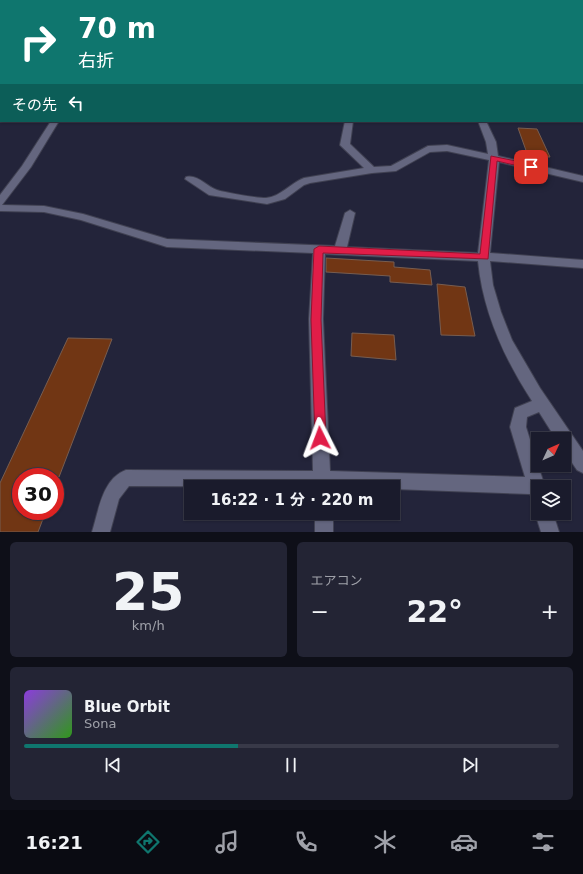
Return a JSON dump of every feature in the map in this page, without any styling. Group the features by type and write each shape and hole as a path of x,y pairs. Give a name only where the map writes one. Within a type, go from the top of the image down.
{"street":[{"path":"0,202 26,167 54,122"},
{"path":"349,122 345,145 372,170"},
{"path":"482,122 494,158 484,257 487,287 498,326 541,404 583,465"},
{"path":"190,179 213,193 267,201 281,197 300,183 308,180 372,170 382,171 393,169 428,149 438,148 494,158 583,179"},
{"path":"0,208 44,209 83,217 167,243 484,257 583,264"},
{"path":"340,250 350,213"},
{"path":"319,249 316,320 322,480"},
{"path":"534,480 518,427 520,413 541,404"},
{"path":"101,532 114,490 126,478 204,480"},
{"path":"400,485 531,489"},
{"path":"324,520 324,532"},
{"path":"546,520 550,532"}],"building":[{"path":"518,128 537,129 550,157 528,156"},
{"path":"326,258 394,262 394,267 430,270 432,285 390,282 390,276 326,272"},
{"path":"437,284 465,287 475,336 441,335"},
{"path":"352,333 394,335 396,360 351,356"},
{"path":"68,338 112,339 62,468 12,468 12,520 43,520 38,532 0,532 0,483"}],"route":[{"path":"320,438 316,320 319,249 484,257 494,170 494,158 531,167"}]}
